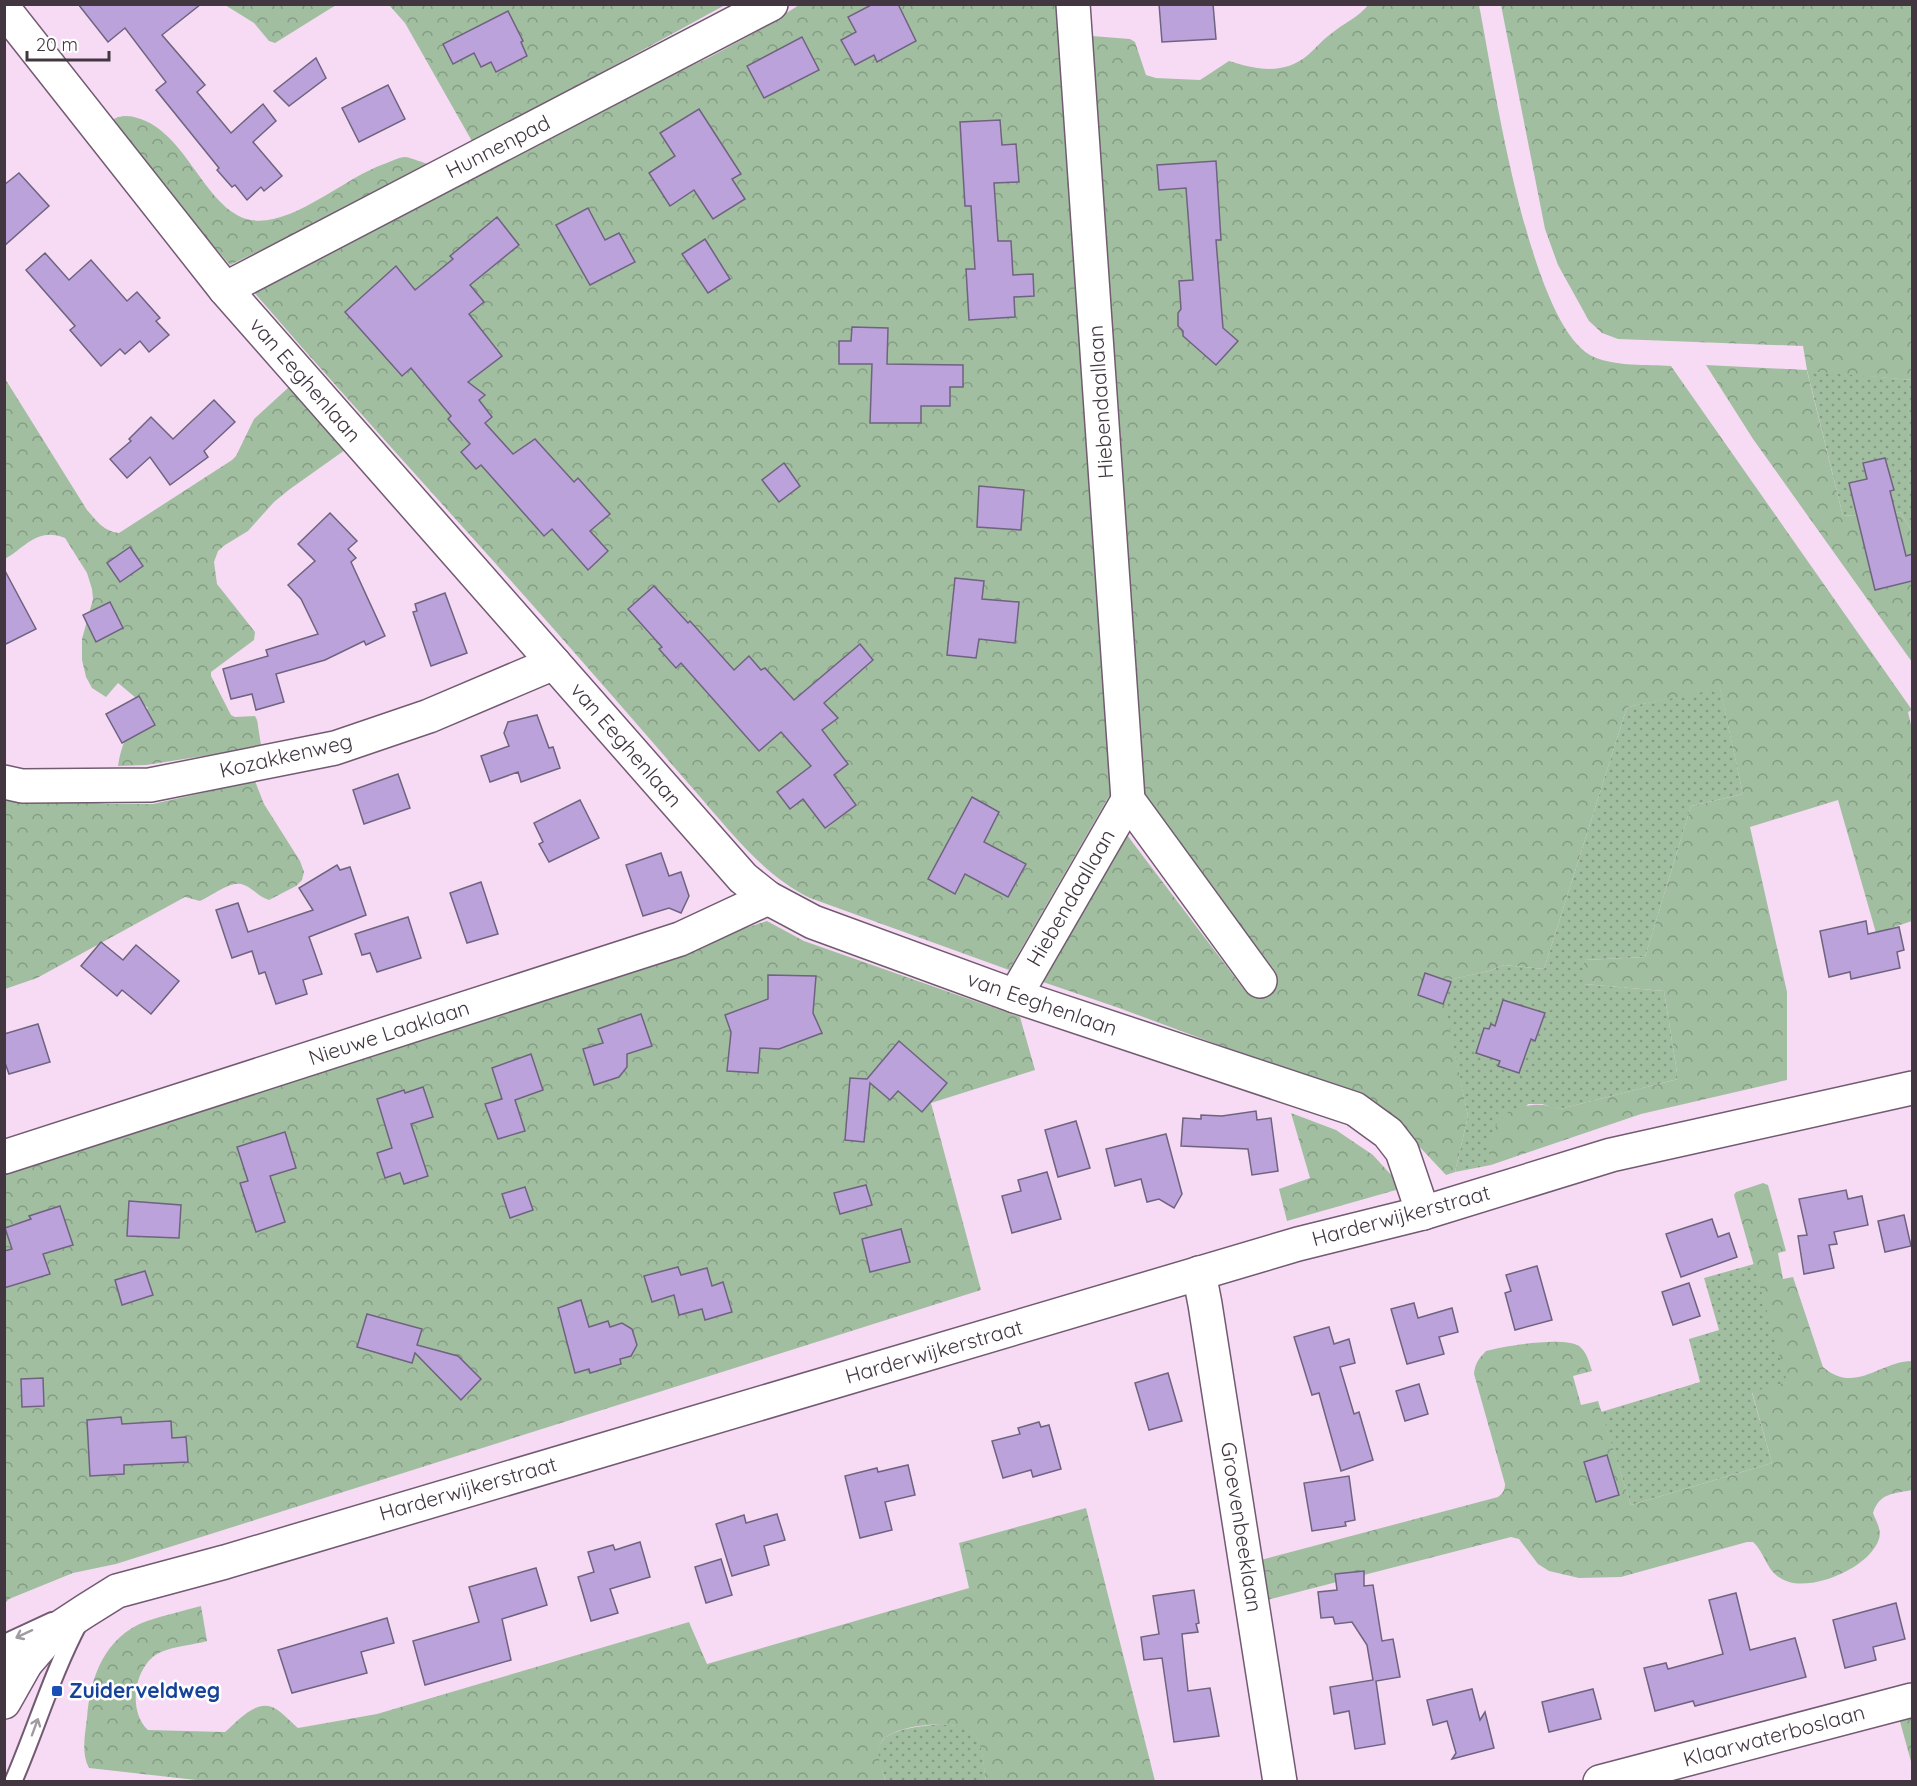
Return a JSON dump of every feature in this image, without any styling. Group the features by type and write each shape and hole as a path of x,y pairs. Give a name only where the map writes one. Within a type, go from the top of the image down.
{"street":[{"name":"Hunnenpad","path":"225,289 771,4"},
{"name":"Hiebendaallaan","path":"1073,4 1128,800 1260,981"},
{"name":"van Eeghenlaan","path":"4,9 225,289 743,878 768,898 813,922 1015,996 1355,1109 1388,1133 1402,1151 1423,1213"},
{"name":"Kozakkenweg","path":"4,782 22,786 150,785 335,748 429,716 554,663"},
{"name":"Hiebendaallaan","path":"1015,996 1128,800"},
{"name":"Nieuwe Laaklaan","path":"4,1157 680,939 768,898"},
{"name":"Harderwijkerstraat","path":"4,1702 12,1655 54,1632 117,1591 225,1562 1298,1244 1423,1213 1611,1155 1912,1088"},
{"name":"Groevenbeeklaan","path":"1199,1273 1206,1304 1280,1782"},
{"name":"Klaarwaterboslaan","path":"1600,1782 1912,1700"}],"lane":[{"path":"13,1782 48,1689 85,1611"}],"green space":[{"path":"225,5 336,5 275,43 269,41 254,23"},
{"path":"389,5 725,5 473,143 405,23"},
{"path":"799,5 1058,5 1112,791 1009,970 810,898 777,877 762,864 734,836 252,290 609,104 708,58 760,30"},
{"path":"1368,5 1479,5 1517,196 1533,252 1551,300 1571,337 1594,357 1603,360 1622,364 1671,366 1912,710 1908,712 1912,729 1912,921 1876,933 1838,800 1750,827 1787,992 1787,1080 1641,1114 1491,1165 1489,1149 1491,1136 1497,1124 1506,1115 1518,1109 1531,1105 1545,1105 1560,1109 1678,1079 1664,991 1584,984 1584,960 1645,957 1691,806 1743,794 1720,689 1627,707 1544,969 1504,965 1489,971 1440,982 1468,1116 1455,1172 1446,1175 1399,1125 1332,1087 1040,981 1127,835 1246,992 1275,971 1145,799 1092,36 1130,39 1135,42 1146,75 1156,78 1200,80 1229,61 1250,67 1270,69 1289,66 1308,55"},
{"path":"1501,5 1912,5 1912,380 1807,371 1843,516 1900,512 1910,528 1912,540 1912,662 1753,439 1706,365 1807,370 1803,346 1618,339 1602,333 1589,321 1558,265 1545,229"},
{"path":"126,116 146,121 164,133 179,148 219,201 234,213 251,220 267,220 301,209 368,171 400,158 405,157 431,165 398,184 230,265 108,122"},
{"path":"1807,370 1912,380 1912,540 1910,528 1900,512 1843,516"},
{"path":"4,377 87,510 101,525 113,532 119,533 232,460 254,419 289,387 345,450 274,502 248,531 218,551 214,562 217,584 255,632 254,640 211,672 211,676 231,715 235,717 255,716 261,745 146,765 118,766 128,734 148,708 118,683 106,697 92,688 86,677 82,660 82,639 93,599 87,573 65,538 55,535 32,540 5,559"},
{"path":"1720,688 1743,794 1691,806 1645,957 1584,960 1584,984 1664,991 1678,1079 1560,1109 1542,1104 1528,1104 1489,1147 1491,1165 1455,1172 1468,1116 1439,982 1489,971 1504,965 1544,969 1627,707"},
{"path":"255,781 264,804 300,861 304,872 302,880 296,886 269,900 239,884 228,886 200,901 185,897 37,978 5,989 4,796 109,804 153,804"},
{"path":"767,921 804,941 1020,1017 1035,1070 931,1103 981,1290 116,1564 73,1573 9,1599 5,1603 5,1165"},
{"path":"1291,1113 1336,1130 1373,1155 1403,1188 1287,1221 1279,1189 1310,1178"},
{"path":"1763,1183 1768,1185 1786,1251 1778,1253 1783,1279 1793,1277 1823,1367 1835,1375 1846,1378 1857,1377 1900,1362 1912,1361 1912,1490 1888,1495 1876,1506 1873,1513 1880,1536 1874,1549 1865,1559 1841,1574 1813,1583 1800,1584 1781,1579 1771,1570 1758,1547 1753,1542 1747,1542 1621,1577 1579,1578 1549,1571 1538,1564 1519,1539 1511,1537 1263,1601 1257,1561 1498,1497 1501,1494 1505,1484 1474,1374 1477,1362 1486,1351 1548,1342 1571,1343 1582,1348 1592,1371 1573,1376 1581,1405 1598,1401 1631,1505 1772,1463 1752,1392 1787,1382 1734,1195 1736,1192"},
{"path":"1754,1264 1788,1382 1752,1393 1772,1463 1631,1505 1601,1412 1700,1382 1689,1339 1719,1330 1704,1278"},
{"path":"1086,1508 1155,1781 986,1781 977,1738 965,1728 941,1724 899,1730 882,1741 879,1756 886,1782 214,1782 89,1768 84,1750 92,1688 96,1673 110,1647 132,1628 147,1621 201,1606 207,1641 161,1652 152,1658 139,1677 136,1688 137,1711 141,1722 148,1730 225,1732 248,1712 262,1706 276,1709 298,1728 377,1714 689,1622 707,1664 969,1588 959,1543"},
{"path":"1912,1715 1912,1765 1899,1718"},
{"path":"940,1724 964,1727 976,1736 982,1750 986,1781 886,1781 878,1754 885,1738 902,1730"}],"building":[{"path":"78,4 201,4 162,35 205,85 197,92 231,133 263,104 276,121 253,142 282,176 264,191 261,187 247,200 235,185 232,187 217,170 219,168 156,90 166,82 125,28 108,42"},
{"path":"873,4 898,4 916,41 877,62 874,55 855,65 841,40 856,32 848,17"},
{"path":"1159,4 1213,4 1216,39 1162,42"},
{"path":"508,11 523,41 521,42 527,56 496,72 491,62 481,67 474,53 453,64 443,44"},
{"path":"802,37 819,70 764,98 747,66"},
{"path":"316,58 326,78 289,106 274,91"},
{"path":"388,85 405,119 359,142 342,108"},
{"path":"699,109 741,174 732,179 745,199 713,219 694,190 670,206 649,173 675,156 660,133"},
{"path":"1000,120 1002,145 1016,144 1019,182 994,183 998,241 1011,241 1013,275 1033,274 1034,296 1014,297 1015,317 969,320 966,269 975,269 971,206 965,206 960,122"},
{"path":"1216,161 1221,240 1216,240 1223,328 1238,341 1216,365 1183,336 1183,331 1178,326 1178,313 1181,309 1179,281 1193,280 1186,188 1159,190 1157,165"},
{"path":"19,173 49,206 4,246 4,185"},
{"path":"588,208 605,240 619,233 635,262 590,285 556,225"},
{"path":"497,217 519,245 470,285 484,302 469,314 502,356 468,382 485,395 479,400 492,417 485,423 513,454 535,439 574,482 578,478 610,514 590,531 608,551 588,570 552,529 544,536 481,465 476,469 461,452 470,444 448,419 451,416 411,368 402,376 345,312 396,266 415,290 453,259 450,256"},
{"path":"705,239 730,279 708,293 682,254"},
{"path":"45,253 69,280 91,260 127,301 137,292 160,318 156,321 169,335 149,352 140,341 125,354 120,349 101,366 70,330 75,326 26,270"},
{"path":"852,327 888,328 887,364 963,365 963,387 950,387 950,406 921,406 921,423 870,423 872,364 839,364 839,341 851,341"},
{"path":"214,400 235,422 204,451 208,457 170,485 150,457 127,478 110,459 131,441 129,439 151,417 173,439"},
{"path":"1885,458 1894,490 1890,491 1906,556 1912,554 1912,581 1875,590 1849,483 1867,479 1863,463"},
{"path":"784,463 800,486 779,502 762,480"},
{"path":"979,486 1024,490 1021,530 977,527"},
{"path":"330,513 357,541 348,549 356,558 351,562 385,636 366,645 364,641 325,660 276,674 284,702 256,710 252,694 231,699 223,669 268,656 266,650 318,634 301,599 288,585 315,561 298,544"},
{"path":"130,547 143,566 120,582 107,563"},
{"path":"4,569 36,629 4,645"},
{"path":"955,578 984,581 982,599 1019,602 1015,643 979,639 976,658 947,655"},
{"path":"654,586 688,623 690,621 734,670 749,656 761,670 765,668 794,700 860,644 873,660 824,703 838,718 822,730 848,764 834,775 856,805 825,828 803,799 790,809 777,792 811,766 781,732 759,751 681,663 676,668 659,649 662,647 628,609"},
{"path":"445,593 467,653 431,666 413,612 417,611 415,604"},
{"path":"110,602 123,628 96,642 83,615"},
{"path":"139,696 155,725 122,743 106,714"},
{"path":"537,715 549,748 553,747 560,768 521,782 518,772 490,782 481,756 509,746 504,733 508,722"},
{"path":"398,774 410,808 364,824 353,790"},
{"path":"972,797 999,812 984,842 1026,864 1008,897 965,874 955,894 928,879"},
{"path":"580,800 599,838 549,862 539,844 543,842 534,823"},
{"path":"661,853 669,876 681,872 689,896 681,913 669,908 643,916 626,865"},
{"path":"337,865 340,870 350,867 366,915 309,937 322,974 303,980 307,994 276,1004 265,972 259,974 252,951 232,958 216,910 238,903 248,932 313,910 299,888"},
{"path":"481,882 498,934 467,943 450,893"},
{"path":"408,917 421,958 377,972 370,953 362,955 355,934"},
{"path":"1866,921 1868,934 1899,927 1904,950 1897,952 1900,968 1851,979 1850,972 1829,977 1820,931"},
{"path":"101,942 123,960 136,945 179,981 151,1014 122,990 117,996 81,966"},
{"path":"1425,973 1451,982 1443,1004 1418,995"},
{"path":"768,975 816,976 813,1013 822,1033 779,1049 760,1048 758,1073 727,1071 731,1032 725,1015 768,999"},
{"path":"1503,1000 1545,1013 1535,1041 1531,1039 1519,1073 1498,1066 1500,1061 1476,1053 1484,1028 1489,1029 1491,1024 1495,1026"},
{"path":"641,1014 652,1046 627,1054 627,1067 619,1077 594,1085 583,1049 603,1043 598,1029"},
{"path":"38,1024 50,1062 9,1074 4,1060 4,1034"},
{"path":"899,1041 947,1083 922,1112 898,1091 890,1100 870,1083 864,1142 845,1140 850,1078 867,1079"},
{"path":"531,1054 543,1090 515,1100 525,1131 498,1139 485,1104 502,1099 492,1068"},
{"path":"423,1087 433,1117 411,1124 428,1176 404,1184 400,1173 385,1178 377,1153 392,1148 377,1099 404,1090 405,1093"},
{"path":"1256,1111 1257,1120 1271,1118 1278,1171 1252,1175 1248,1149 1181,1146 1183,1118 1201,1119 1201,1115 1222,1116"},
{"path":"1076,1121 1090,1168 1058,1177 1045,1130"},
{"path":"285,1132 296,1168 270,1176 285,1222 256,1232 240,1183 248,1181 237,1147"},
{"path":"1166,1134 1182,1194 1174,1208 1159,1199 1147,1202 1141,1179 1115,1186 1106,1149"},
{"path":"1047,1172 1061,1219 1012,1233 1002,1196 1021,1191 1018,1180"},
{"path":"866,1185 872,1205 840,1214 834,1193"},
{"path":"525,1187 533,1210 510,1218 502,1194"},
{"path":"1846,1190 1848,1199 1862,1196 1868,1225 1834,1232 1837,1244 1829,1245 1834,1268 1804,1274 1798,1236 1807,1235 1799,1199"},
{"path":"129,1201 181,1205 179,1238 127,1236"},
{"path":"60,1206 73,1245 43,1254 50,1274 4,1288 4,1251 12,1249 5,1228 31,1219 29,1216"},
{"path":"1904,1215 1911,1246 1885,1252 1878,1221"},
{"path":"1712,1219 1718,1237 1729,1233 1737,1257 1681,1277 1666,1234"},
{"path":"901,1229 910,1262 870,1272 862,1239"},
{"path":"1537,1266 1552,1320 1515,1330 1505,1293 1511,1291 1506,1275"},
{"path":"678,1267 681,1275 707,1268 712,1286 723,1282 732,1312 705,1320 702,1309 679,1315 674,1295 652,1302 644,1276"},
{"path":"145,1271 153,1295 122,1305 115,1280"},
{"path":"1689,1283 1700,1316 1673,1325 1662,1292"},
{"path":"581,1300 589,1327 608,1321 610,1327 622,1323 632,1329 637,1345 631,1356 620,1359 621,1364 590,1373 589,1369 575,1373 558,1308"},
{"path":"1414,1303 1418,1318 1452,1308 1458,1332 1439,1337 1444,1354 1407,1364 1391,1309"},
{"path":"367,1314 422,1329 417,1345 458,1356 481,1379 461,1400 415,1353 412,1363 357,1347"},
{"path":"1329,1327 1334,1344 1349,1339 1355,1363 1340,1367 1354,1414 1359,1412 1373,1460 1341,1471 1319,1393 1312,1395 1294,1337"},
{"path":"1168,1373 1182,1421 1149,1430 1135,1383"},
{"path":"43,1378 44,1406 22,1407 21,1379"},
{"path":"1419,1384 1428,1414 1405,1421 1396,1391"},
{"path":"121,1417 122,1424 171,1421 172,1438 186,1437 188,1462 124,1465 124,1474 90,1476 87,1420"},
{"path":"1039,1422 1041,1427 1049,1425 1061,1469 1033,1477 1031,1470 1003,1478 992,1441 1020,1434 1018,1428"},
{"path":"1607,1455 1619,1495 1596,1502 1584,1462"},
{"path":"908,1465 915,1495 885,1502 892,1530 860,1538 845,1476 877,1468 878,1472"},
{"path":"1349,1476 1355,1520 1345,1522 1346,1526 1312,1531 1304,1483"},
{"path":"777,1514 785,1540 764,1546 769,1565 732,1576 716,1524 744,1515 746,1523"},
{"path":"640,1542 650,1577 610,1589 618,1613 591,1621 578,1577 594,1572 588,1552 613,1545 615,1550"},
{"path":"721,1559 732,1595 706,1603 695,1567"},
{"path":"536,1568 547,1605 502,1619 511,1660 425,1685 413,1641 479,1622 469,1587"},
{"path":"1364,1571 1364,1586 1373,1585 1382,1641 1393,1639 1400,1677 1376,1681 1385,1744 1355,1749 1349,1711 1334,1714 1330,1687 1373,1680 1367,1645 1352,1622 1335,1624 1333,1617 1321,1618 1318,1592 1337,1590 1335,1574"},
{"path":"1194,1590 1199,1623 1196,1624 1198,1632 1182,1634 1188,1691 1210,1688 1219,1736 1174,1742 1162,1658 1144,1660 1141,1637 1159,1634 1153,1596"},
{"path":"1736,1593 1750,1650 1795,1638 1806,1677 1695,1706 1693,1701 1655,1711 1644,1668 1666,1663 1668,1669 1723,1654 1709,1600"},
{"path":"1896,1603 1905,1639 1873,1647 1876,1660 1845,1668 1833,1620"},
{"path":"387,1618 394,1643 361,1652 367,1673 292,1693 278,1650"},
{"path":"1472,1689 1480,1720 1485,1712 1494,1748 1452,1759 1456,1753 1447,1721 1433,1725 1427,1700"},
{"path":"1593,1689 1601,1719 1549,1732 1542,1702"}],"place":[{"name":"Zuiderveldweg","path":"57,1691"}]}
